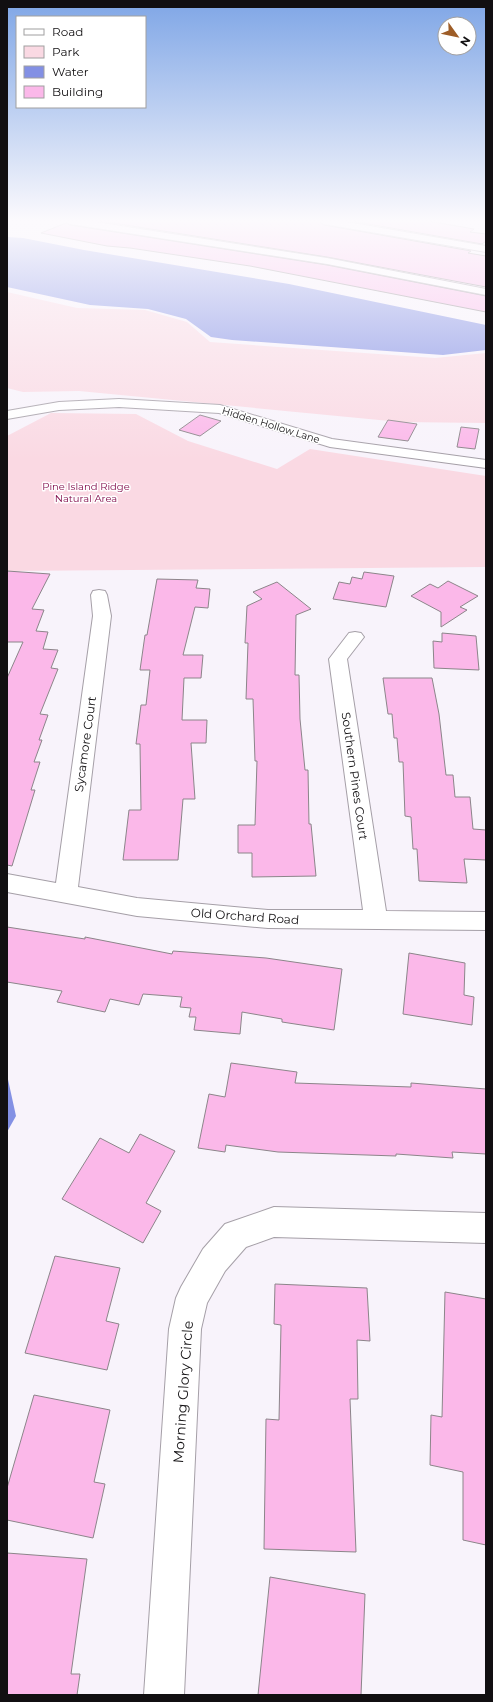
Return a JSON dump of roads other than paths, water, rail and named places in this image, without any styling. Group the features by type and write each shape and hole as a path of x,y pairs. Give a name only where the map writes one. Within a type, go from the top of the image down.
{"street":[{"name":"Hidden Hollow Lane","path":"7,415 59,406 119,403 220,409 330,443 486,464"},
{"name":"Sycamore Court","path":"66,893 102,616 99,596"},
{"name":"Southern Pines Court","path":"355,637 338,659 376,921"},
{"name":"Old Orchard Road","path":"7,883 137,907 268,919 486,921"},
{"name":"Morning Glory Circle","path":"164,1695 185,1329 192,1298 214,1260 236,1235 274,1222 486,1228"}],"water":[{"path":"69,300 368,300 486,325 486,350 443,355 232,340 211,337 186,319 148,309 90,305"},
{"path":"7,1075 16,1116 7,1132"}],"park label":[{"name":"Pine Island Ridge Natural Area","path":"86,492"}]}
